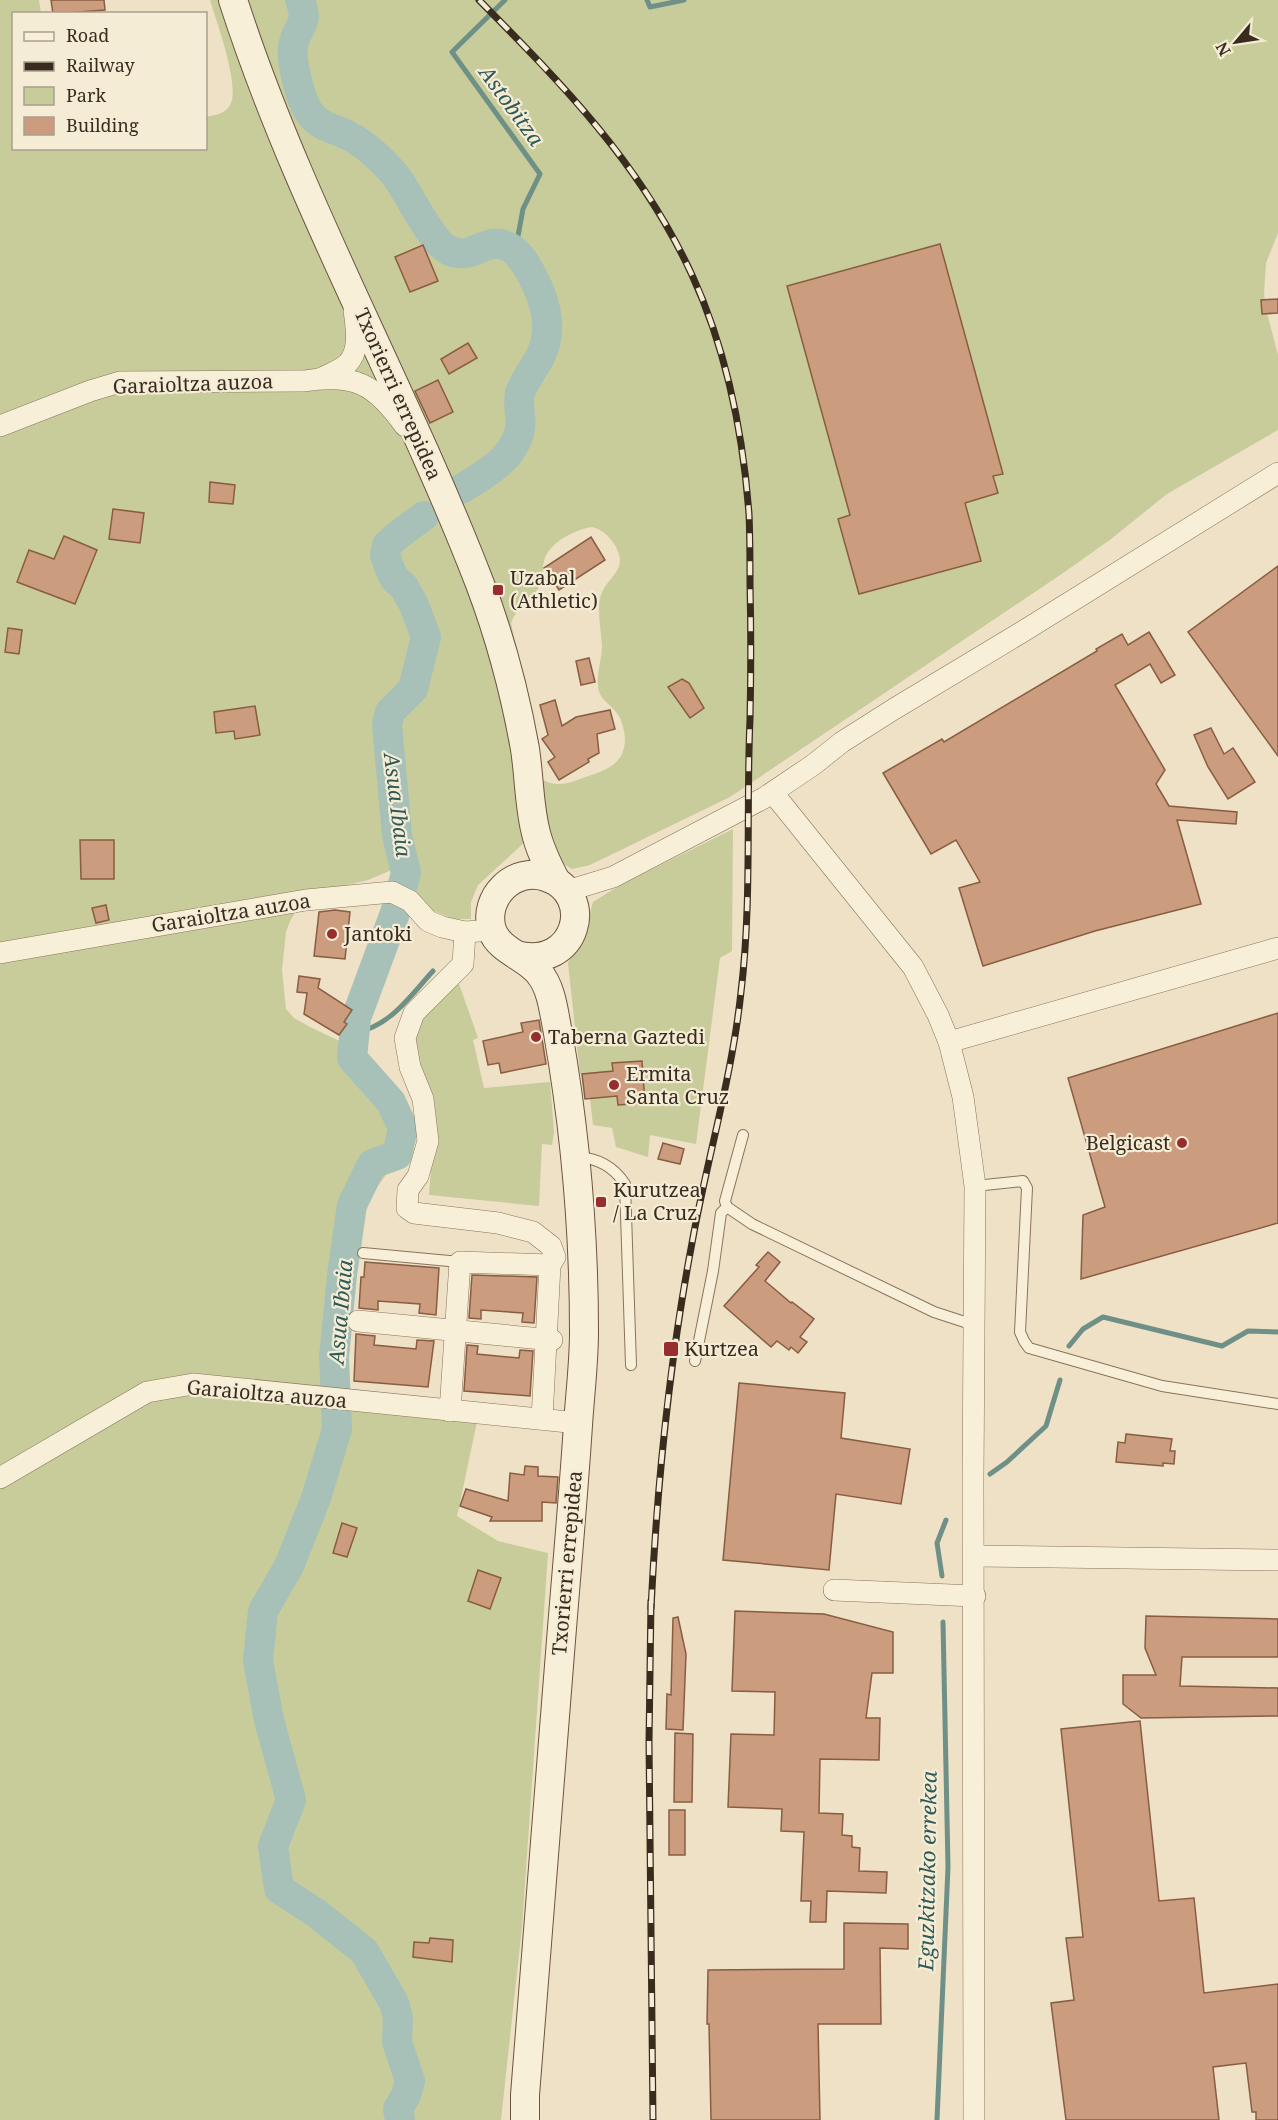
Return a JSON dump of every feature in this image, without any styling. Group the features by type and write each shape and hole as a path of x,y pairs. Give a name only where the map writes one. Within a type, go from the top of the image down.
{"street":[{"name":"Txorierri errepidea","path":"233,0 297,169 425,454 480,585 499,642 520,727 534,828 543,855 565,894 575,923 564,945 561,960 557,1032"},
{"path":"347,281 357,334 350,372"},
{"path":"350,372 365,359 383,362"},
{"path":"350,372 359,382 378,394 396,414 425,454"},
{"name":"Garaioltza auzoa","path":"0,426 90,391 120,382 304,381 350,372"},
{"path":"542,1419 549,1340 550,1266 555,1257 551,1246 533,1232 498,1223 414,1213 407,1208 408,1190 418,1176 428,1141 423,1099 410,1067 405,1038 414,1013 462,964 492,909 497,895 506,884 518,877 531,874 544,876 565,894 599,887 613,877 773,793 842,742 885,714 1278,473"},
{"path":"773,793 913,967 938,1014 949,1042 963,1097 975,1186 974,2120"},
{"name":"Txorierri errepidea","path":"518,877 532,825 531,799"},
{"name":"Garaioltza auzoa","path":"0,953 306,900 401,896 428,921 442,927 479,932"},
{"name":"Txorierri errepidea","path":"479,932 540,973 551,999 574,1157 583,1255 584,1333 578,1423 523,2112"},
{"path":"516,955 542,958 554,953 564,945"},
{"path":"949,1042 1278,948"},
{"path":"450,1412 460,1262 550,1266"},
{"path":"358,1322 549,1340"},
{"name":"Garaioltza auzoa","path":"0,1478 147,1392 193,1384 450,1412 578,1423"},
{"path":"974,1556 1278,1560"},
{"path":"834,1590 975,1596"}],"lane":[{"path":"743,1135 725,1201 726,1207 752,1224 934,1312 974,1325"},
{"path":"574,1157 590,1158 608,1166 618,1173 625,1184 631,1365"},
{"path":"975,1186 1023,1181 1027,1188 1020,1332 1029,1348 1162,1386 1278,1404"},
{"path":"695,1361 713,1270 721,1213 726,1207"},
{"path":"363,1253 460,1262"}],"green space":[{"path":"0,0 39,0 41,12 12,12 12,150 207,150 207,117 220,114 230,105 233,96 230,70 210,0 1278,0 1278,233 1266,263 1264,294 1278,355 1278,430 1167,494 1111,539 1066,571 730,797 590,865 572,869 526,841 478,885 471,902 471,919 454,919 431,910 408,883 408,863 368,880 328,890 295,913 290,921 286,932 282,970 286,1009 294,1018 350,1046 374,1067 384,1081 398,1117 398,1144 389,1171 379,1184 358,1202 344,1237 338,1364 341,1402 477,1422 457,1516 498,1541 548,1553 522,1927 501,2120 0,2120","holes":["592,527 602,531 614,544 620,560 617,571 605,587 600,600 602,645 598,686 600,694 621,721 625,738 624,747 618,760 606,769 572,782 556,784 540,778 530,707 511,623 516,613 540,586 544,561 551,548 578,531"]},
{"path":"733,829 732,951 720,958 696,1144 650,1135 648,1157 616,1147 612,1128 593,1125 590,1098 617,1096 619,1105 645,1103 642,1062 613,1071 580,1074 568,963 587,923 593,902 622,884"},
{"path":"458,981 478,1038 473,1040 484,1088 550,1082 554,1132 552,1145 542,1144 539,1206 429,1195 434,1134 412,1052 421,1018"}],"building":[{"path":"51,0 104,0 105,10 53,12"},
{"path":"940,244 1003,474 993,476 998,493 965,503 981,561 859,594 838,519 850,515 787,286"},
{"path":"423,245 438,281 410,292 395,257"},
{"path":"1278,299 1278,313 1262,314 1261,300"},
{"path":"468,343 477,358 449,374 441,359"},
{"path":"438,380 453,412 430,423 415,391"},
{"path":"210,482 235,485 233,504 209,502"},
{"path":"113,509 144,513 140,543 109,539"},
{"path":"64,536 97,550 75,604 17,582 29,550 54,559"},
{"path":"591,537 605,560 559,590 544,568"},
{"path":"1278,566 1278,756 1188,632"},
{"path":"8,628 22,630 19,654 5,652"},
{"path":"1149,632 1175,675 1161,683 1150,664 1115,685 1165,770 1156,784 1169,806 1237,812 1236,824 1177,820 1201,904 1095,931 983,966 959,888 980,882 956,840 931,854 883,773 942,739 944,742 1122,634 1128,645"},
{"path":"589,658 595,682 581,685 576,661"},
{"path":"682,679 689,683 704,708 690,718 668,687"},
{"path":"555,700 562,726 576,717 610,710 615,729 597,734 599,753 588,759 589,762 559,780 548,762 555,757 542,739 548,735 540,705"},
{"path":"255,706 260,735 235,739 234,731 216,733 214,712"},
{"path":"1211,728 1224,754 1233,748 1255,782 1228,799 1208,767 1194,735"},
{"path":"80,840 114,840 114,879 81,879"},
{"path":"106,905 109,920 96,923 92,908"},
{"name":"Jantoki","path":"335,910 350,912 345,959 314,956 319,912"},
{"path":"299,976 320,979 318,988 352,1010 344,1022 347,1024 339,1035 304,1014 307,993 297,992"},
{"name":"Belgicast","path":"1278,1013 1278,1223 1081,1279 1083,1215 1105,1207 1068,1078"},
{"path":"539,1020 546,1064 501,1073 499,1063 488,1065 483,1041 523,1032 521,1023"},
{"name":"Ermita Santa Cruz","path":"642,1061 645,1103 618,1105 617,1096 585,1099 582,1074 613,1071 612,1063"},
{"path":"663,1143 684,1149 680,1164 658,1159"},
{"path":"768,1252 780,1262 765,1281 814,1319 800,1337 807,1342 798,1353 791,1347 789,1350 777,1341 771,1347 724,1306 759,1267 756,1265"},
{"path":"365,1262 439,1268 436,1315 419,1313 420,1304 378,1301 378,1310 359,1308 361,1277 364,1277"},
{"path":"472,1275 537,1277 534,1323 522,1322 523,1313 481,1310 481,1319 469,1318"},
{"path":"356,1334 375,1336 374,1345 416,1349 417,1340 434,1341 428,1387 354,1381"},
{"path":"467,1345 478,1346 477,1354 519,1358 520,1350 533,1351 530,1396 464,1391"},
{"path":"739,1383 845,1393 841,1438 910,1449 901,1504 836,1494 829,1570 723,1560"},
{"path":"1126,1434 1172,1439 1170,1451 1175,1451 1174,1464 1163,1463 1163,1466 1116,1462 1118,1442 1125,1443"},
{"path":"525,1466 538,1467 538,1476 558,1477 556,1503 542,1502 542,1521 490,1521 492,1517 460,1506 466,1489 508,1501 510,1473 524,1475"},
{"path":"342,1523 357,1528 347,1557 333,1553"},
{"path":"478,1570 501,1578 490,1609 468,1601"},
{"path":"735,1611 824,1614 893,1632 893,1673 872,1673 866,1718 880,1718 879,1760 820,1759 819,1813 843,1814 842,1835 852,1836 852,1847 860,1848 859,1871 887,1872 886,1893 827,1891 826,1922 810,1922 811,1901 801,1901 804,1832 781,1831 782,1809 728,1807 731,1734 774,1735 775,1692 732,1691"},
{"path":"1146,1616 1278,1619 1278,1657 1182,1657 1180,1686 1278,1688 1278,1716 1141,1718 1123,1704 1123,1675 1156,1675 1145,1648"},
{"path":"678,1617 686,1654 683,1730 666,1729 667,1694 671,1695 673,1618"},
{"path":"1140,1721 1159,1901 1194,1898 1204,1993 1278,1984 1278,2120 1256,2120 1256,2112 1252,2112 1246,2063 1213,2067 1219,2120 1066,2120 1051,2003 1074,2000 1066,1938 1083,1937 1061,1729"},
{"path":"675,1733 693,1734 692,1802 674,1802"},
{"path":"669,1810 685,1810 685,1855 669,1855"},
{"path":"844,1923 908,1924 908,1949 880,1948 881,2024 818,2024 820,2120 711,2120 709,2024 707,2024 708,1970 844,1969"},
{"path":"430,1938 453,1940 452,1962 413,1957 414,1942 429,1943"}],"waterway":[{"name":"Asua Ibaia","path":"300,0 304,19 296,35 293,57 302,98 313,117 322,124 357,140 383,162 398,179 435,237 448,250 463,253 494,244 505,245 513,250 527,266 543,301 547,335 540,357 520,393 520,429 517,440 497,465 461,489"},
{"name":"Astobitza","path":"505,0 452,52 540,174 523,209 515,252"},
{"name":"Astobitza","path":"647,0 650,7 684,0"},
{"name":"Asua Ibaia","path":"400,2120 398,2109 406,2095 410,2081 397,2042 398,2018 394,2003 364,1951 316,1913 279,1889 273,1846 291,1800 269,1720 258,1661 263,1611 289,1566 316,1498 337,1429 334,1357 352,1205 372,1164 397,1155 403,1128 391,1102 352,1058 356,1018 395,913 406,873 397,835 387,724 390,712 413,689 426,637 414,605 404,587 395,579 385,555 387,545 424,516"},
{"path":"354,1033 367,1030 389,1017 433,971"},
{"name":"Eguzkitzako errekea","path":"1069,1346 1083,1329 1103,1317 1222,1346 1248,1331 1278,1332"},
{"name":"Eguzkitzako errekea","path":"990,1474 1007,1462 1046,1426 1060,1380"},
{"name":"Eguzkitzako errekea","path":"942,1576 937,1543 946,1520"},
{"name":"Eguzkitzako errekea","path":"937,2120 948,1867 943,1622"}],"railway":[{"path":"479,0 541,63 598,128 649,197 672,235 704,303 723,362 737,422 746,484 750,531 751,668 748,890 744,958 732,1055 698,1212 677,1334 661,1470 651,1608"},
{"path":"651,1601 649,1742 653,2120"}],"place":[{"name":"Uzabal (Athletic)","path":"498,590"},
{"name":"Jantoki","path":"332,934"},
{"name":"Taberna Gaztedi","path":"536,1037"},
{"name":"Ermita Santa Cruz","path":"614,1085"},
{"name":"Belgicast","path":"1182,1143"},
{"name":"Kurutzea / La Cruz","path":"601,1202"},
{"name":"Kurtzea","path":"671,1349"}]}
